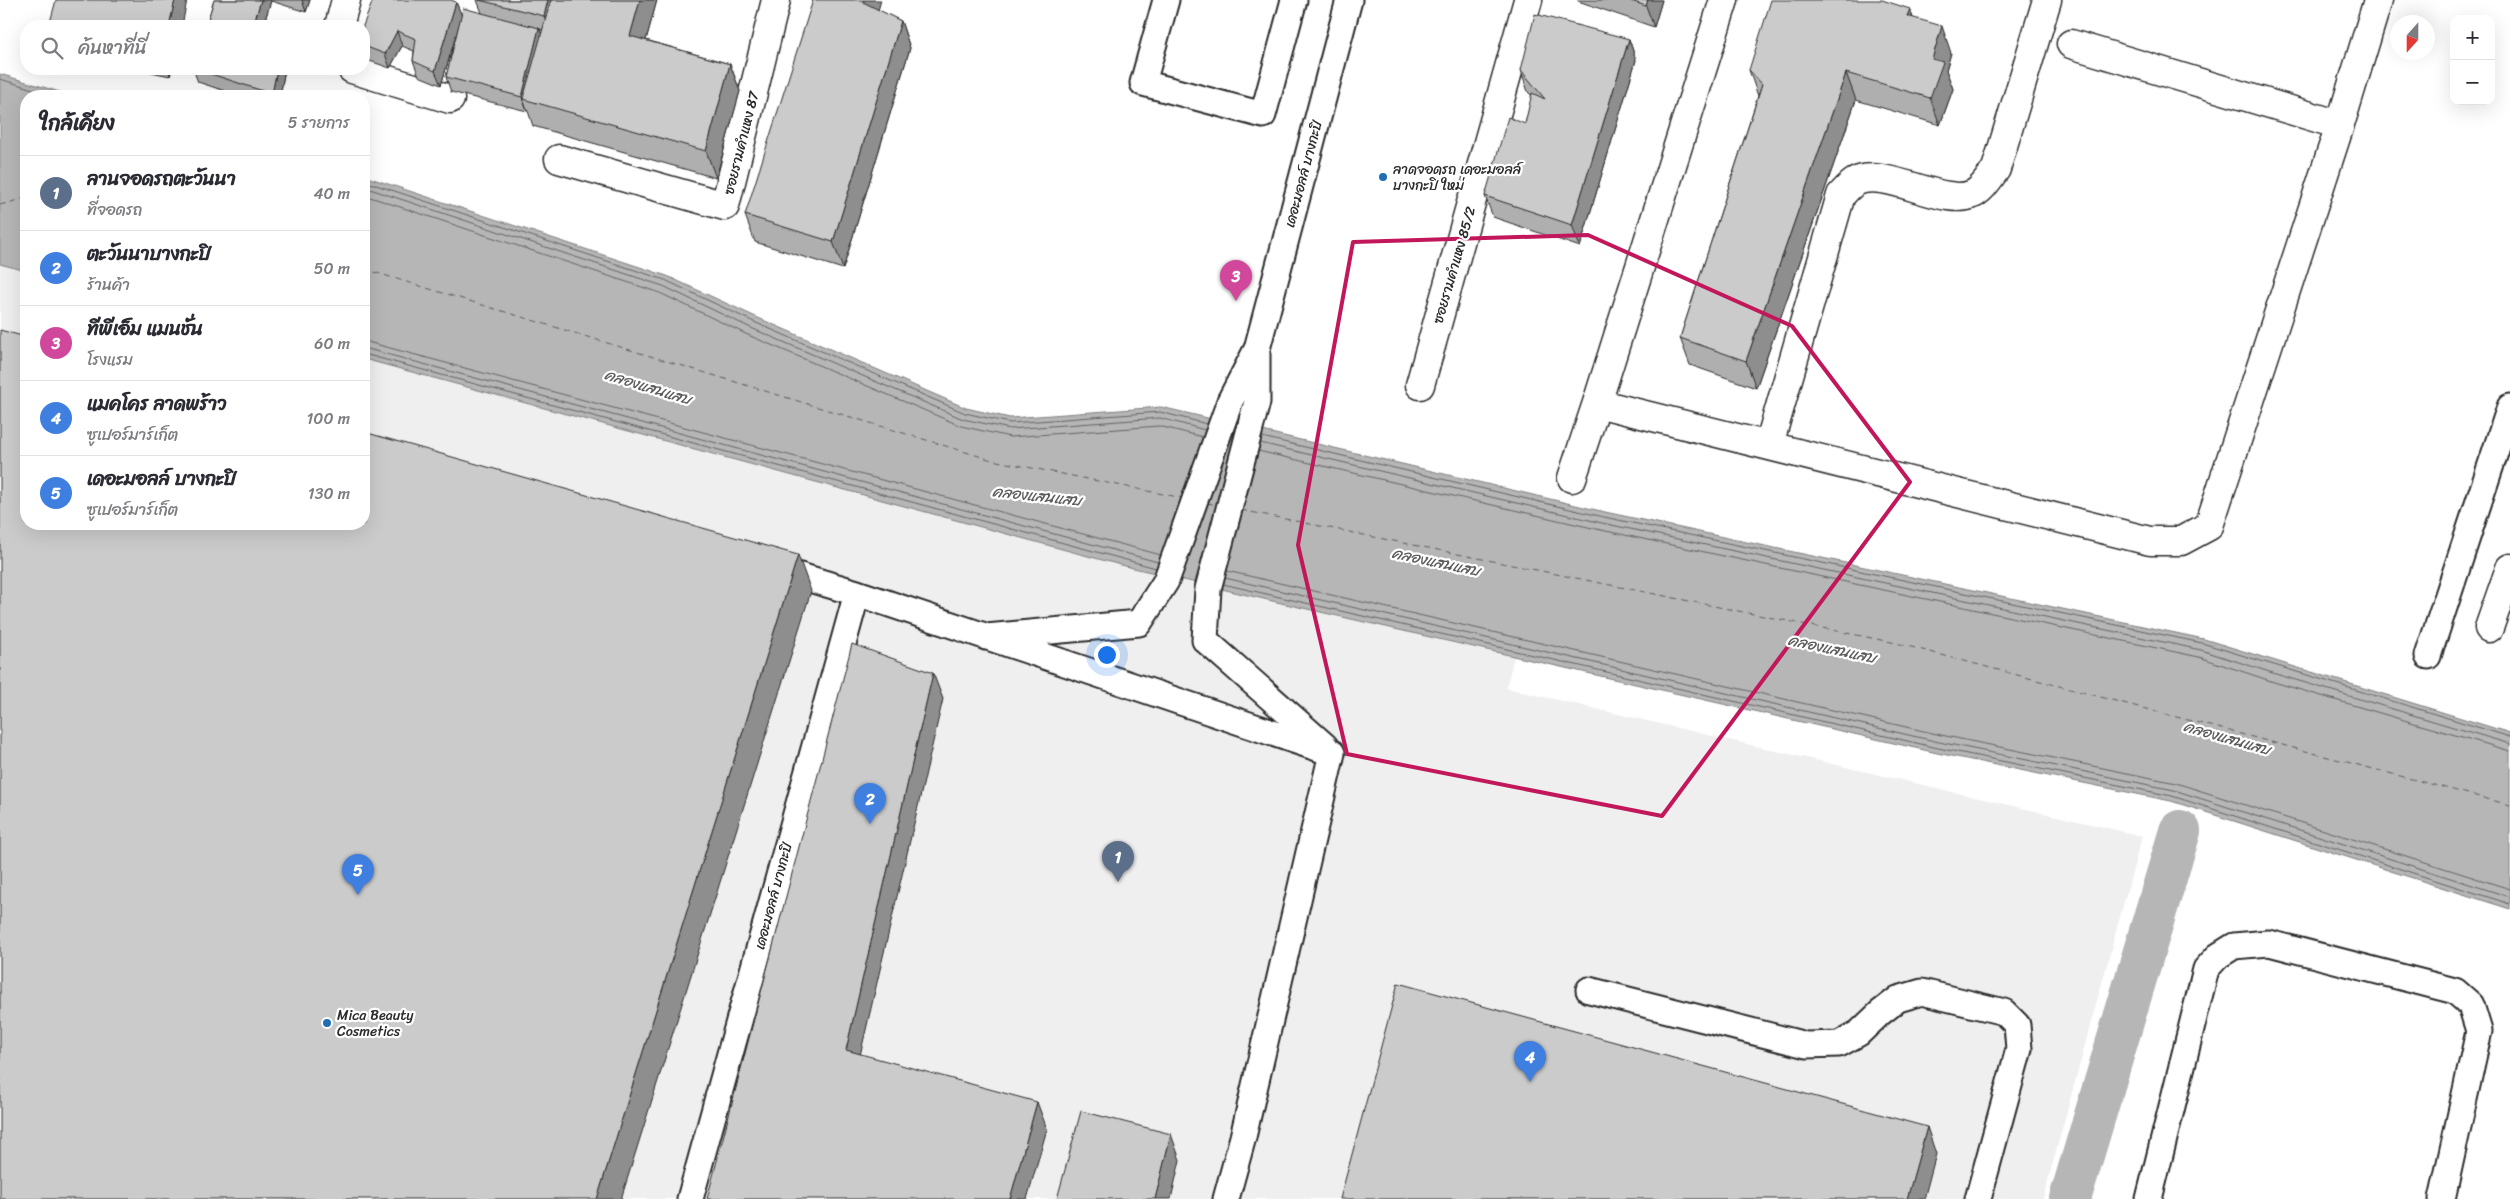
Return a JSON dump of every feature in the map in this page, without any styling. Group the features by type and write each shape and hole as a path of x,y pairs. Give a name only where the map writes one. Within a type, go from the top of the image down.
{"street":[{"path":"341,20 346,0"},
{"name":"ซอยรามคำแหง 87","path":"559,159 726,206 776,0"},
{"name":"ซอยรามคำแหง 85/2","path":"1420,385 1528,0"},
{"path":"1572,478 1724,0"},
{"path":"1769,445 1841,195 1856,182 1874,178 1956,197 1972,195 1983,186 1996,169 2047,0"},
{"path":"1597,403 2150,541 2181,541 2209,526 2340,125 2378,0"},
{"path":"2071,44 2340,125"},
{"path":"370,75 450,99"},
{"path":"2489,628 2510,568"}],"lane":[{"path":"1166,0 1143,83 1263,116 1294,0"},
{"name":"เดอะมอลล์ บางกะปิ","path":"986,637 1139,623 1166,581 1230,401 1257,349 1349,0"},
{"name":"เดอะมอลล์ บางกะปิ","path":"1257,349 1257,402 1208,589 1205,640 1332,753"},
{"path":"2428,656 2510,407"},
{"path":"752,562 856,593 1332,753 1243,1137 1226,1199"},
{"name":"เดอะมอลล์ บางกะปิ","path":"690,1199 856,593"},
{"path":"2149,1199 2206,969 2218,956 2234,946 2269,943 2455,991 2471,1005 2479,1031 2442,1199"},
{"path":"1589,990 1806,1044 1840,1044 1858,1033 1898,999 1922,992 2004,1012 2017,1025 2019,1049 1978,1199"}],"highlighted area":[{"path":"1588,235 1792,326 1910,482 1662,816 1347,754 1298,545 1353,242"}],"shaded area":[{"path":"0,264 20,269 20,530 370,530 370,361 1117,564 1514,657 1506,688 2142,836 2043,1199 0,1199"}],"water":[{"path":"0,74 53,90 20,90 20,269 0,264"},
{"name":"คลองแสนแสบ","path":"370,178 667,276 756,317 966,408 1010,418 1161,407 1605,512 2204,639 2510,733 2510,909 2171,801 1937,753 1117,564 370,361"}],"building":[{"path":"56,0 175,0 170,20 51,20"},
{"path":"214,0 261,0 255,20 208,20"},
{"path":"373,0 451,0 456,2 435,71 413,61 416,39 397,31 385,54 370,48 370,20 365,20"},
{"path":"479,0 548,0 544,16"},
{"path":"551,0 640,0 630,36 730,64 706,151 523,99"},
{"path":"813,0 864,0 863,2 901,21 833,242 745,215"},
{"path":"1628,0 1648,0 1646,6"},
{"path":"1771,0 1882,0 1910,9 1907,16 1942,26 1932,59 1943,62 1930,98 1846,73 1746,361 1680,338 1762,84 1749,70"},
{"path":"463,8 539,28 522,97 446,77"},
{"path":"1535,14 1629,39 1572,225 1485,196 1508,117 1525,124 1532,93 1545,99 1521,70"},
{"path":"214,75 276,75 273,90 260,90"},
{"path":"0,330 20,335 20,530 370,530 370,434 798,555 597,1199 0,1199"},
{"path":"852,644 933,673 846,1050 1037,1102 1010,1199 707,1199"},
{"path":"1398,983 1927,1127 1907,1199 1340,1199"},
{"path":"1081,1111 1171,1134 1155,1199 1057,1199"}],"waterway":[{"path":"2070,1199 2180,831"}],"ferry route":[{"path":"0,205 20,200"},
{"path":"370,271 992,460 1183,498"},
{"path":"1207,503 1218,505"},
{"path":"1241,510 1896,643 2510,805"}],"place":[{"name":"ลาดจอดรถ เดอะมอลล์ บางกะปิ ใหม่","path":"1383,177"},
{"name":"ทีพีเอ็ม แมนชั่น","path":"1236,301"},
{"name":"ตะวันนาบางกะปิ","path":"870,824"},
{"name":"ลานจอดรถตะวันนา","path":"1118,882"},
{"name":"เดอะมอลล์ บางกะปิ","path":"358,895"},
{"name":"Mica Beauty Cosmetics","path":"327,1023"},
{"name":"แมคโคร ลาดพร้าว","path":"1530,1082"}]}
